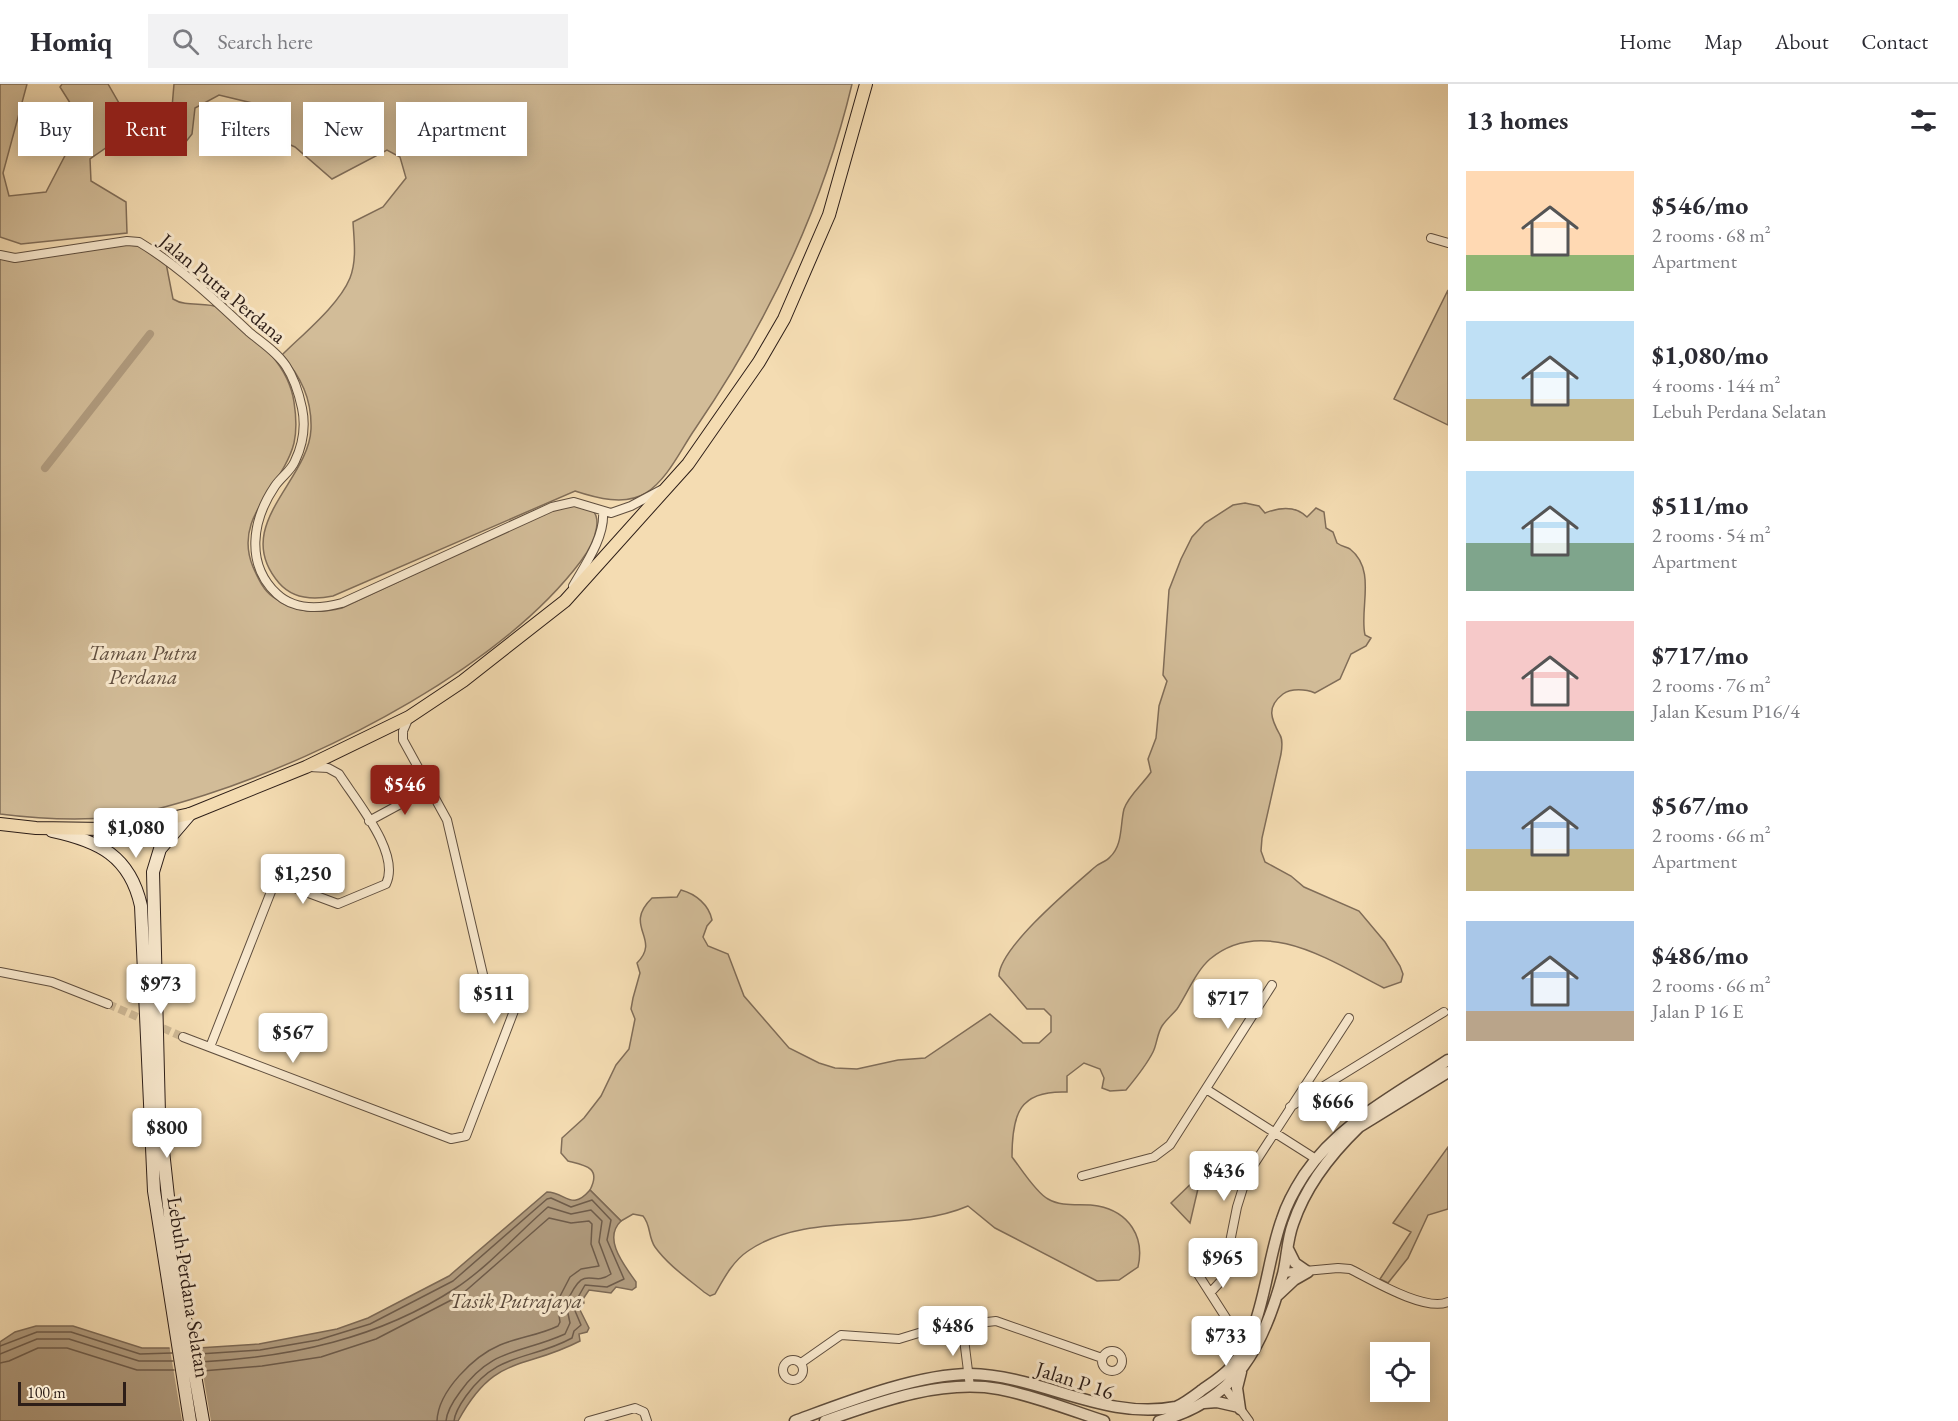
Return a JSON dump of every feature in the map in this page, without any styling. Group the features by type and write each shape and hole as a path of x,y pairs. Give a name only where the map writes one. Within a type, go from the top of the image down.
{"main road":[{"path":"0,824 36,828 129,827 190,814 306,767 409,717 463,681 565,601 688,464 759,363 784,319 829,215 866,84"},
{"name":"Lebuh Perdana Selatan","path":"190,814 159,849 153,873 159,1114 173,1288 190,1421"},
{"name":"Lebuh Perdana Selatan","path":"36,828 70,835 101,846 121,863 137,890 141,906 154,1191 203,1421"}],"street":[{"path":"1431,238 1448,243"},
{"name":"Jalan Putra Perdana","path":"0,255 15,258 127,241 139,242 208,295 285,364 297,390 304,429 294,464 274,487 257,522 255,554 258,567 272,589 293,604 325,608 342,603 563,504 582,503 603,512"},
{"path":"565,601 595,546 603,520 603,512 621,510 667,487"},
{"path":"183,1036 451,1139 466,1136 517,1003 508,990 484,979 447,820 404,740 403,731 409,717"},
{"path":"210,1047 274,884 279,882 338,904 386,884 391,875 390,863 379,836 339,774 328,768 306,767"},
{"path":"369,821 430,788"},
{"path":"0,972 52,982 108,1004"},
{"path":"1082,1176 1154,1157 1170,1145 1272,985"},
{"path":"1287,1108 1444,1012"},
{"path":"1210,1293 1221,1281 1237,1207 1247,1175 1287,1108 1349,1018"},
{"name":"Jalan P 16","path":"1236,1369 1270,1275 1281,1221 1291,1196 1316,1159 1347,1127 1448,1060"},
{"name":"Jalan P 16","path":"795,1421 878,1392 968,1374 1006,1379 1090,1408 1124,1415 1175,1407 1236,1369 1263,1337 1283,1273 1292,1225 1320,1171 1359,1127 1448,1072"},
{"path":"1206,1089 1316,1159"},
{"path":"1281,1221 1279,1263 1283,1273"},
{"path":"1288,1249 1295,1263 1308,1272"},
{"path":"1256,1316 1275,1280 1283,1273 1338,1268 1350,1269 1420,1302 1448,1302"},
{"path":"1196,1271 1228,1321"},
{"path":"1275,1298 1294,1280 1308,1272"},
{"path":"801,1363 841,1335 899,1339 935,1328 962,1323 996,1321 1102,1358"},
{"path":"962,1323 970,1387"},
{"path":"1159,1421 1194,1409 1203,1403 1225,1388 1236,1369"},
{"path":"1236,1369 1240,1408"},
{"path":"1202,1390 1216,1386 1225,1388 1249,1421"},
{"name":"Jalan P 16","path":"825,1421 876,1404 920,1393 970,1387 998,1389 1031,1397 1104,1421"},
{"path":"1203,1403 1240,1408"},
{"path":"589,1421 640,1408 647,1421"}],"green space":[{"path":"0,84 27,84 22,102 18,102 18,117 3,173 9,196 46,192 65,156 93,156 93,102 69,102 60,87 62,84 108,84 118,102 105,102 105,148 90,159 91,181 126,202 127,233 21,244 0,237"},
{"path":"174,84 852,84 825,176 790,264 746,348 721,389 673,463 654,487 638,497 620,500 575,491 333,596 319,598 297,595 285,588 279,583 266,562 263,542 267,523 307,448 311,429 310,408 304,389 282,355 320,319 345,288 354,264 353,222 383,207 406,178 398,156 527,156 527,102 396,102 396,155 387,150 384,152 384,102 303,102 303,154 291,145 291,102 248,102 219,95 206,102 199,102 199,106 195,108 192,134 187,140 187,102 172,102"},
{"path":"305,156 376,156 332,179"},
{"name":"Taman Putra Perdana","path":"117,244 141,246 166,263 173,299 178,302 220,308 266,349 284,373 294,402 296,433 294,443 280,474 254,517 249,532 248,549 261,584 269,594 281,602 306,611 342,608 554,509 573,505 587,507 594,512 597,519 596,528 590,546 581,561 547,600 506,636 460,671 358,731 254,778 151,811 88,819 0,814 0,257"},
{"path":"1448,290 1448,425 1394,399"},
{"path":"1245,503 1259,506 1265,513 1287,508 1297,510 1307,517 1316,508 1324,512 1326,528 1333,532 1337,543 1350,549 1363,568 1365,635 1371,638 1366,646 1351,654 1340,679 1315,693 1299,690 1286,692 1274,704 1272,713 1274,724 1281,737 1282,747 1261,851 1265,862 1291,876 1304,887 1359,911 1385,942 1400,966 1403,974 1401,982 1384,988 1321,956 1276,942 1253,941 1231,946 1210,959 1200,970 1177,1009 1162,1026 1147,1062 1126,1090 1110,1091 1102,1088 1104,1078 1100,1069 1084,1063 1067,1076 1067,1092 1051,1092 1029,1100 1017,1117 1012,1142 1012,1157 1028,1180 1048,1199 1073,1205 1098,1206 1109,1209 1126,1220 1137,1236 1140,1256 1138,1267 1119,1280 1097,1281 995,1228 968,1206 942,1215 826,1226 798,1230 772,1238 748,1251 738,1260 729,1270 715,1294 710,1296 704,1292 660,1254 653,1243 643,1216 633,1214 621,1221 590,1190 593,1172 585,1166 568,1161 561,1153 562,1138 584,1118 601,1096 616,1065 629,1049 635,1019 631,1009 640,973 637,963 644,954 646,946 641,925 644,908 652,898 677,897 681,890 701,901 712,920 703,937 708,946 728,954 744,996 789,1048 819,1063 835,1068 857,1069 898,1060 925,1058 990,1014 1023,1043 1039,1043 1051,1032 1051,1016 1044,1009 1027,1009 999,976 1002,964 1023,934 1038,918 1095,867 1108,859 1117,847 1126,804 1151,772 1148,759 1156,738 1159,706 1167,681 1163,675 1169,590 1192,537 1205,523 1233,505"},
{"path":"1448,1147 1448,1209 1428,1215 1408,1258 1388,1283 1380,1279 1411,1232 1393,1223"},
{"path":"1197,1178 1200,1180 1190,1223 1171,1203"}],"water":[{"name":"Tasik Putrajaya","path":"590,1190 621,1221 616,1228 614,1244 621,1260 636,1282 636,1287 632,1290 616,1287 611,1293 589,1290 583,1299 584,1303 579,1308 589,1328 587,1332 579,1334 580,1341 498,1374 471,1399 458,1421 0,1421 0,1342 15,1332 36,1326 73,1326 142,1348 198,1348 259,1344 337,1329 368,1318 449,1276 547,1192 578,1200"}],"pier":[{"path":"169,1344 198,1345 211,1421 182,1421"}],"waterway":[{"path":"45,468 150,334"}],"tunnel":[{"path":"108,1004 183,1037"}]}
